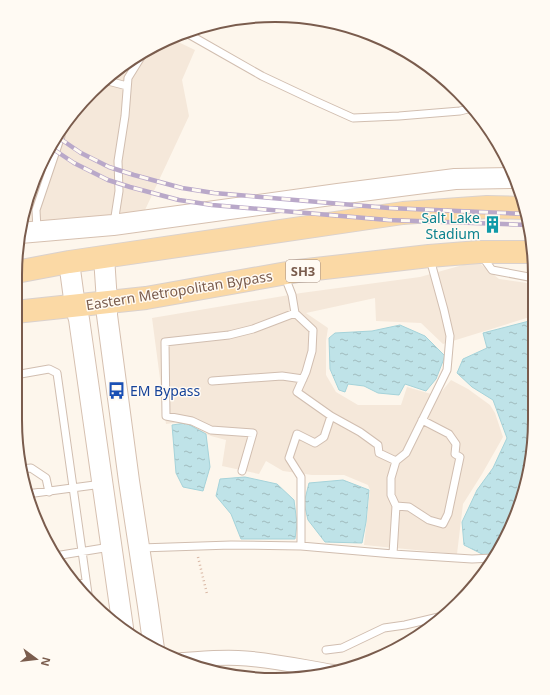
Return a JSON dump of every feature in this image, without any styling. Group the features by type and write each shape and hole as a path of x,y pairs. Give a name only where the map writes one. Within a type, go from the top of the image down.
{"main road":[{"path":"29,233 113,225 456,179 509,178"},
{"path":"22,271 69,262 403,213 487,207 518,208"},
{"name":"Eastern Metropolitan Bypass","path":"22,311 146,298 284,274 429,256 479,252 527,252"},
{"path":"104,257 108,302 107,315 129,481 153,642"},
{"path":"69,262 75,306 79,319 122,622"}],"street":[{"path":"192,659 239,658 285,663 318,669"}],"lane":[{"path":"193,36 262,76 353,118 400,116 466,109"},
{"path":"113,225 119,191 118,161 125,116 128,78 138,63"},
{"path":"112,81 127,86"},
{"path":"29,233 56,148"},
{"path":"479,252 492,270 528,277"},
{"path":"393,554 396,506 390,495 391,478 396,462 406,453 447,370 450,336 429,256"},
{"path":"284,274 292,295 295,313 313,330 312,351 297,392 331,416 360,432 378,445 379,453 396,462"},
{"path":"242,471 252,433 211,430 192,421 166,416 165,342 229,335 253,329 295,313"},
{"path":"22,374 49,369 57,374 87,589"},
{"path":"212,381 282,376 303,379"},
{"path":"301,546 302,477 290,458 297,434 315,443 324,437 331,416"},
{"path":"396,506 408,507 429,520 443,524 448,514 460,457 455,454 456,444 449,434 422,420"},
{"path":"27,468 31,468 46,478 49,492"},
{"path":"33,493 103,484"},
{"path":"139,548 230,545 301,546 393,554 472,559 487,558"},
{"path":"61,555 112,546"},
{"path":"82,583 86,582"},
{"path":"326,650 342,648 384,628 432,619"}],"path":[{"path":"196,546 207,594"}],"shaded area":[{"path":"177,41 195,50 182,80 189,116 145,210 137,218 28,224 35,194 41,178 56,148 74,121 96,96 121,74 149,56"},
{"path":"477,261 499,279 528,283 528,318 443,344 421,323 376,321 375,298 306,313 328,328 326,341 326,375 336,392 358,405 401,405 407,387 438,396 451,380 468,389 490,405 495,413 503,437 463,504 457,554 364,545 370,490 368,485 344,475 312,475 283,471 266,461 259,474 222,466 226,440 211,436 180,422 166,424 152,318 301,293 420,277"}],"water":[{"path":"528,321 528,420 526,453 523,469 515,501 509,517 489,555 484,555 464,545 462,522 477,490 493,468 507,438 493,400 472,387 457,373 463,359 487,348 483,333"},
{"path":"400,325 425,336 445,356 436,379 426,391 405,384 399,395 378,393 364,386 348,384 345,392 339,390 330,369 329,338 335,333 372,331"},
{"path":"186,423 206,434 210,467 203,491 183,487 176,473 172,425"},
{"path":"245,477 277,484 294,500 297,524 295,539 241,539 231,514 216,496 220,479"},
{"path":"343,480 369,490 366,522 362,543 325,542 308,520 304,503 309,483"}],"railway":[{"path":"61,140 81,153 109,167 182,188 214,193 389,208 520,214"},
{"path":"55,150 74,163 108,180 179,200 212,205 388,220 523,225"}],"place":[{"name":"Salt Lake Stadium","path":"493,225"},
{"name":"EM Bypass","path":"117,390"}]}
